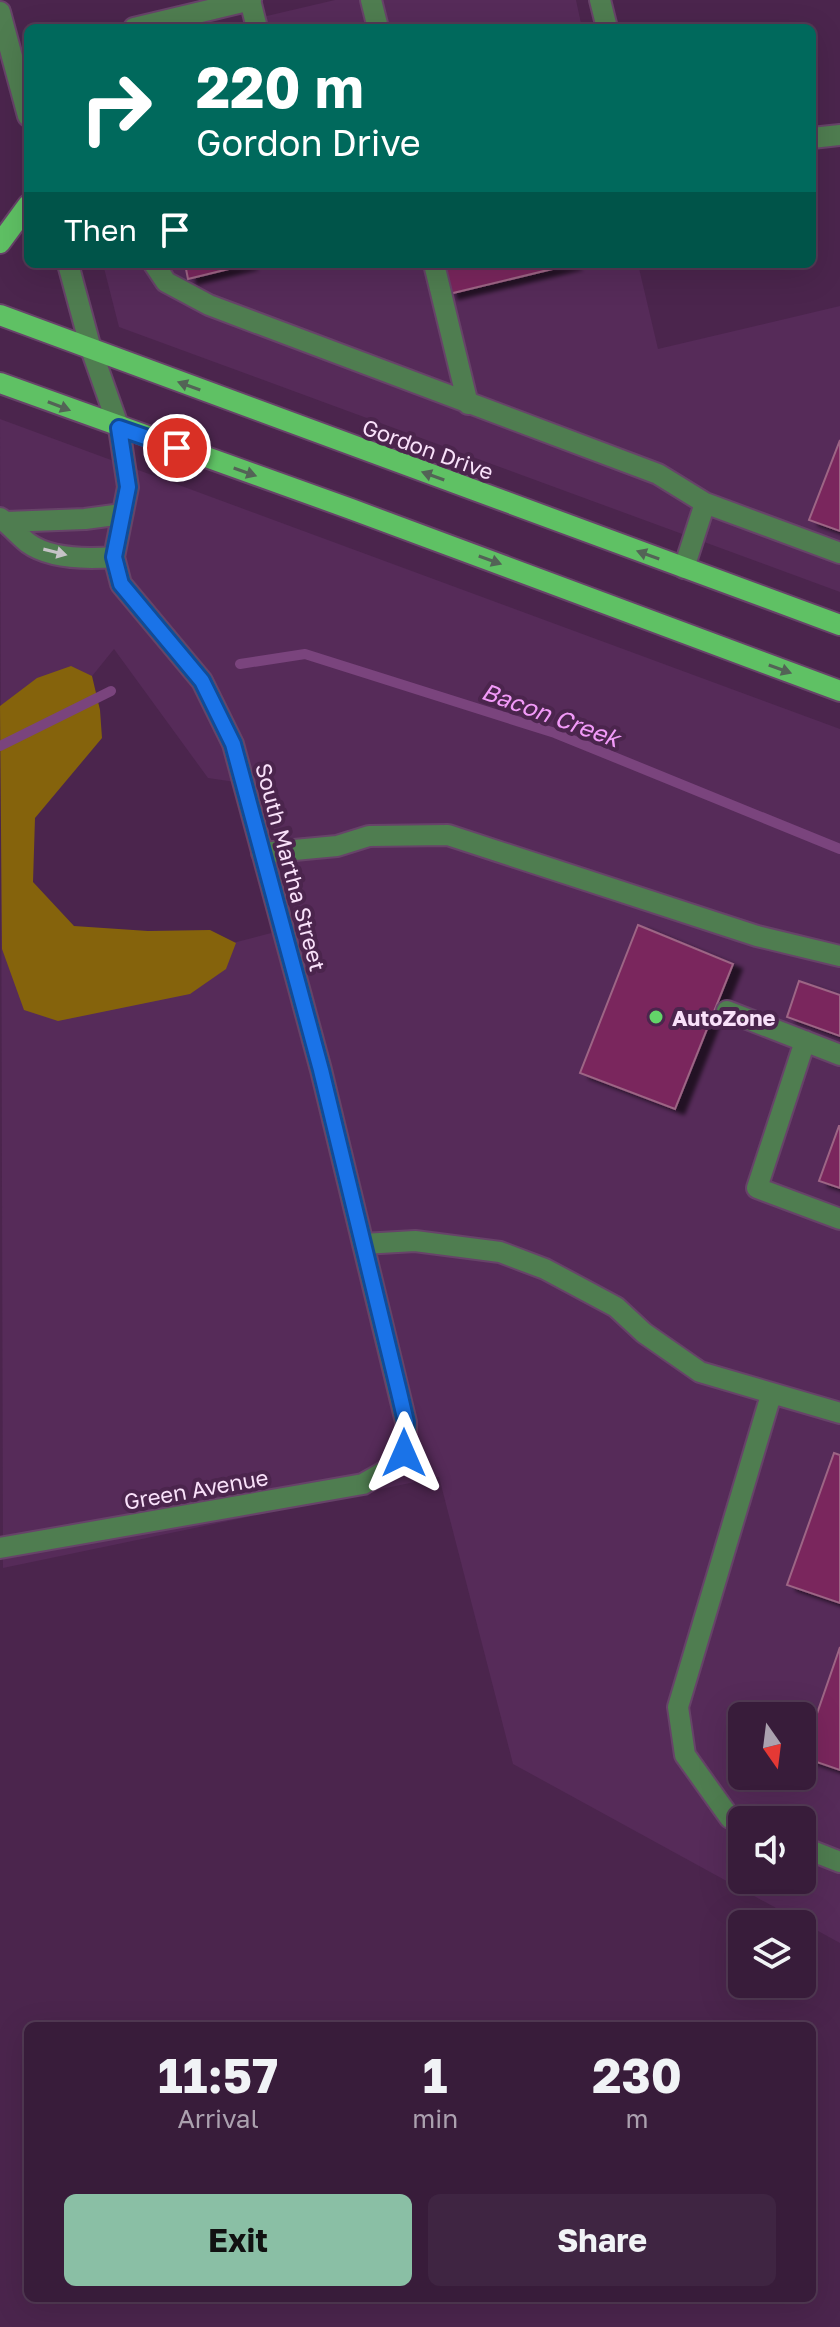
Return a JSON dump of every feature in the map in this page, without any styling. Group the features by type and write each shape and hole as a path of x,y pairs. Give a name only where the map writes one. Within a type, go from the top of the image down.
{"main road":[{"path":"0,243 24,210"},
{"name":"Gordon Drive","path":"0,315 840,625"},
{"path":"0,383 351,509 840,691"}],"street":[{"path":"151,24 251,0 256,24"},
{"path":"371,0 377,24"},
{"path":"600,0 606,24"},
{"path":"0,12 20,55 24,86"},
{"path":"816,138 840,135"},
{"path":"3,520 30,545 56,554 91,559 114,557 128,487 119,428 91,349 69,268"},
{"path":"157,268 166,282 209,305 658,474 705,503 840,553"},
{"path":"435,268 468,404"},
{"path":"684,568 705,503"},
{"path":"3,520 85,519 122,514"},
{"name":"South Martha Street","path":"114,557 121,584 132,601 202,681 233,744 406,1422 404,1453 396,1466"},
{"path":"262,853 337,846 369,836 448,835 481,843 757,936 840,956"},
{"path":"727,1011 840,1055"},
{"path":"805,1041 757,1188 840,1219"},
{"path":"363,1244 455,1244 511,1257 545,1269 616,1307 644,1333 700,1372 840,1413"},
{"path":"728,1815 685,1755 678,1707 771,1395"},
{"name":"Green Avenue","path":"0,1548 363,1484 396,1466"},
{"path":"816,1853 840,1862"}],"shaded area":[{"path":"335,0 576,0 581,24 233,24"},
{"path":"104,268 639,268 658,349 840,306 840,592 119,327"},
{"path":"0,419 840,729 840,1943 816,1930 816,1910 780,1910 750,1894 816,1894 816,1806 728,1806 728,1882 513,1764 439,1477 3,1568","holes":["114,649 208,778 263,786 298,926 59,988 8,780"]},
{"path":"71,666 92,676 100,710 102,738 35,818 33,882 74,926 148,931 210,930 236,943 226,969 190,994 58,1021 24,1010 2,949 0,706 37,678"}],"building":[{"path":"186,268 233,268 188,279"},
{"path":"443,268 556,268 449,294"},
{"path":"840,440 840,531 809,520"},
{"path":"638,925 733,964 675,1109 580,1073"},
{"path":"799,981 840,995 840,1036 787,1017"},
{"path":"840,1126 840,1188 819,1181"},
{"path":"834,1453 840,1455 840,1603 787,1585"},
{"path":"840,1647 840,1770 816,1762 816,1716"}],"waterway":[{"name":"Bacon Creek","path":"240,664 305,654 555,733 840,849"},
{"name":"Bacon Creek","path":"0,746 111,691"}],"place":[{"name":"AutoZone","path":"656,1017"}],"route":[{"path":"177,448 119,428 128,487 114,557 115,566 121,584 132,601 202,681 233,744 321,1070 399,1392 406,1422 404,1453"}]}
